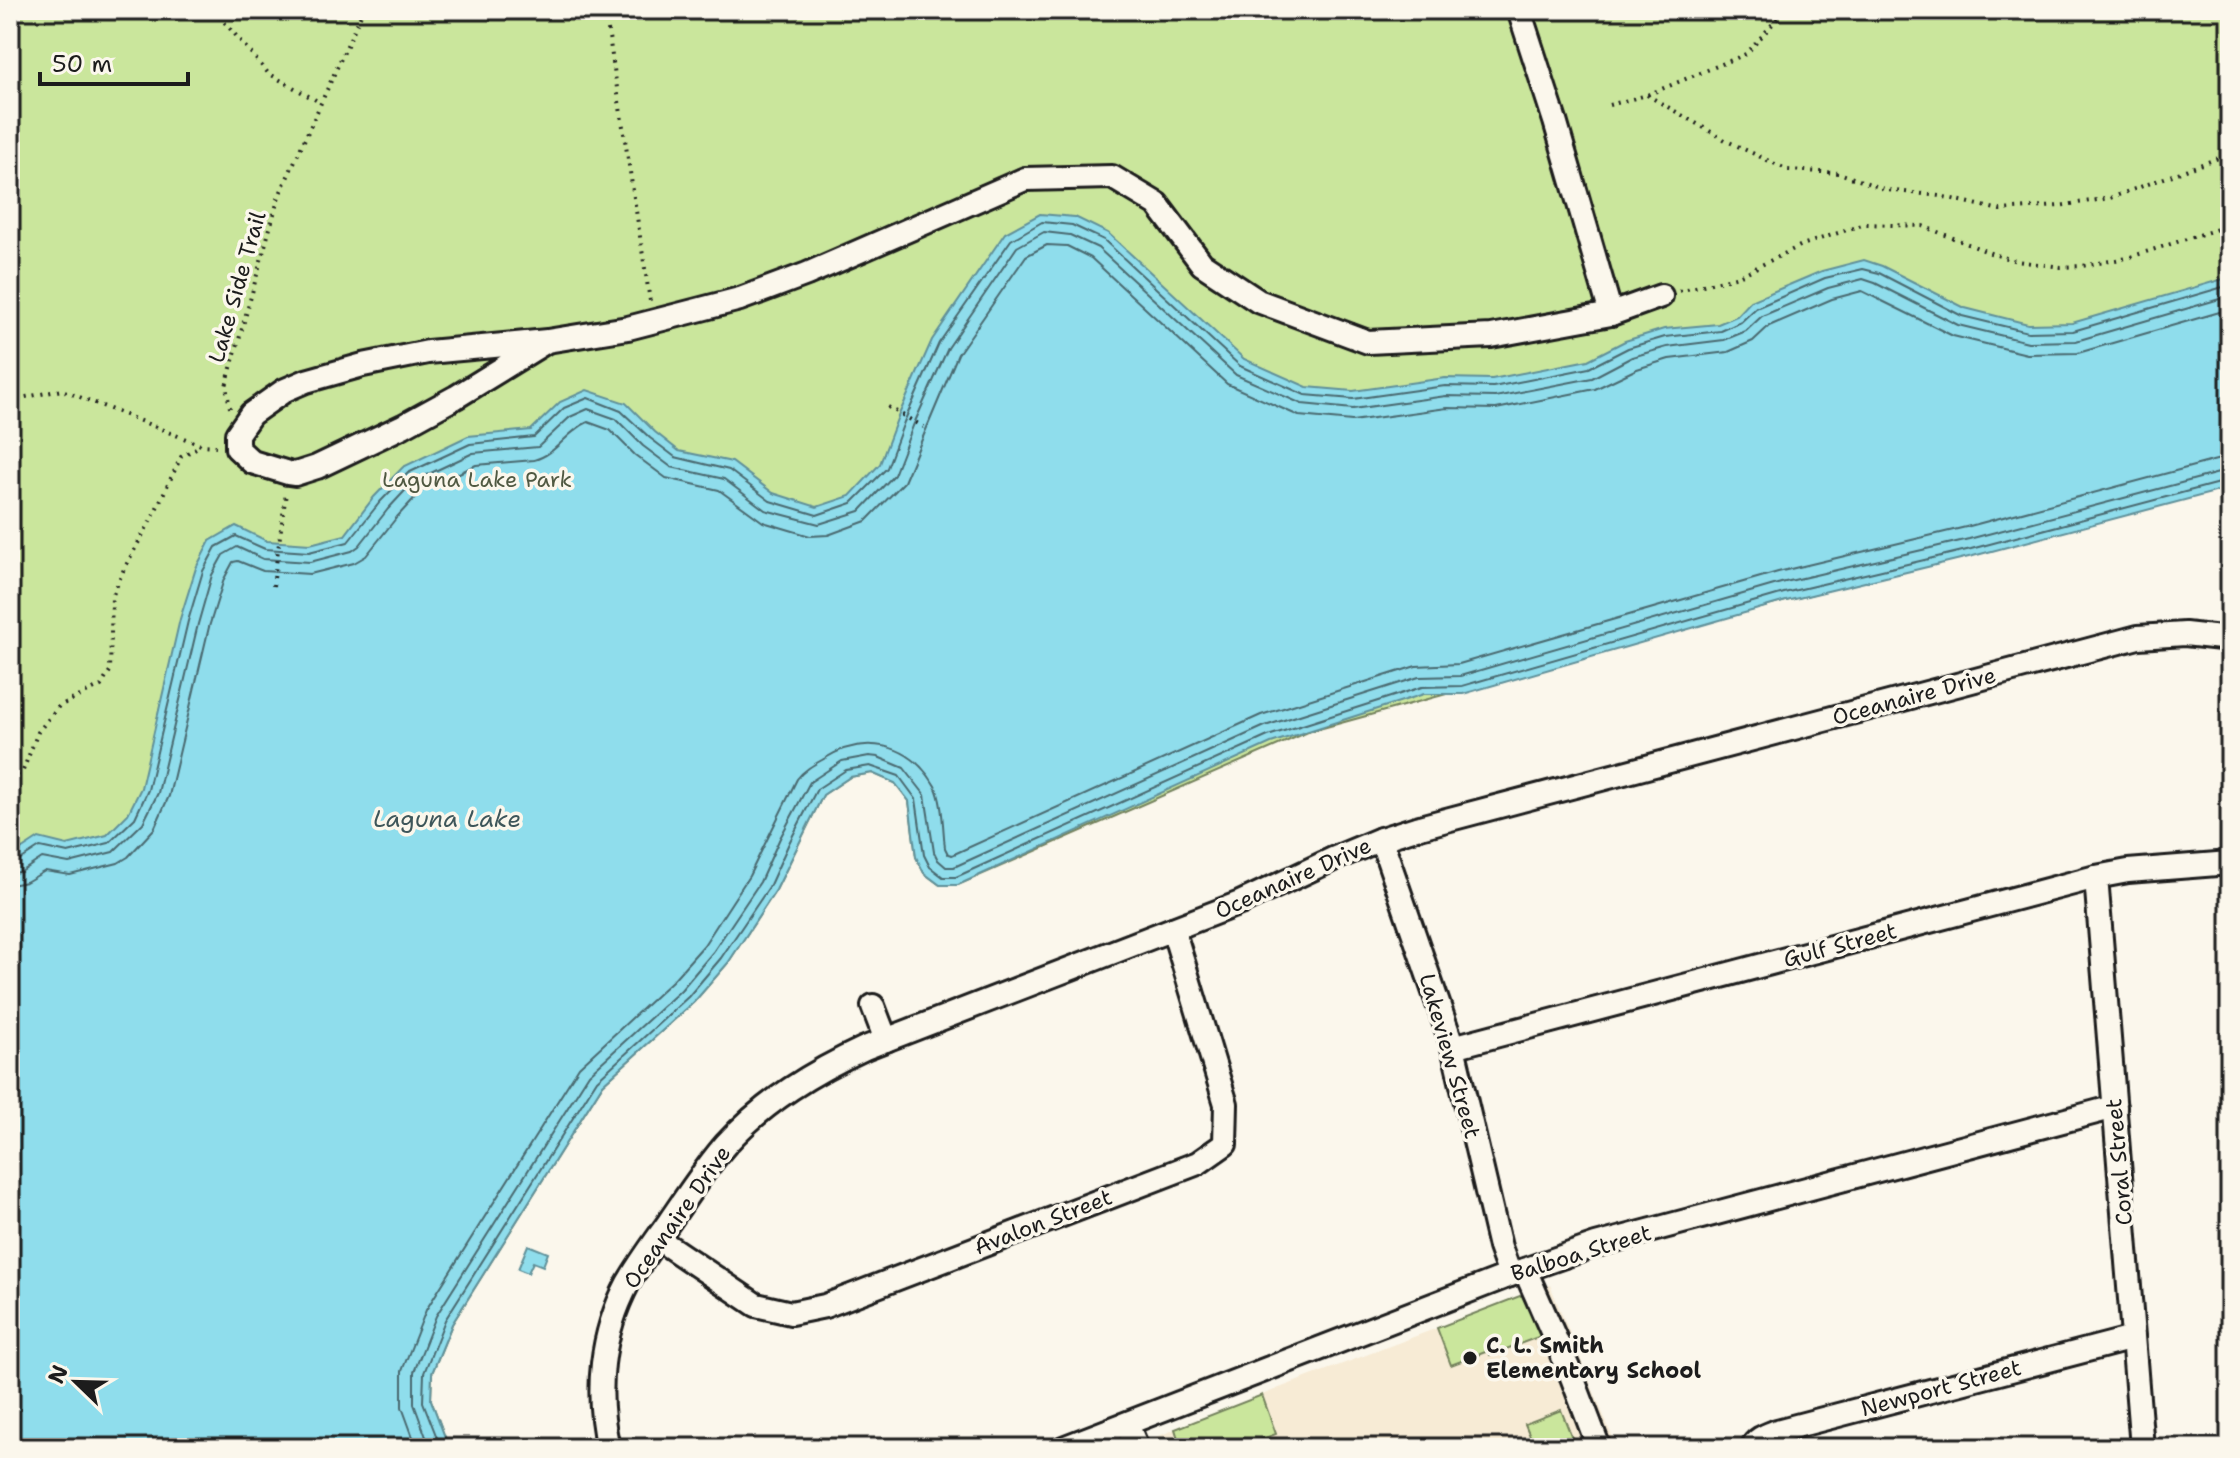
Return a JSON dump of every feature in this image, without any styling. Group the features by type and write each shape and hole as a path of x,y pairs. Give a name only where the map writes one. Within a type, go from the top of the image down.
{"street":[{"path":"1519,10 1611,314"},
{"path":"547,341 456,397 317,467 288,473 252,462 237,448 237,434 251,414 285,390 306,381 428,352 547,341 653,323 740,299 807,274 1025,179 1112,177 1157,204 1202,264 1258,301 1368,342 1491,336 1611,314 1661,296"},
{"name":"Oceanaire Drive","path":"608,1448 601,1398 602,1365 611,1323 628,1283 699,1178 726,1145 756,1114 826,1066 1240,903 1333,859 1416,828 2138,637 2185,634 2230,639"},
{"name":"Lakeview Street","path":"1381,839 1453,1047 1500,1247 1517,1272 1572,1377 1599,1448"},
{"name":"Gulf Street","path":"1453,1047 2096,877 2128,871 2230,863"},
{"name":"Coral Street","path":"2096,877 2142,1448"},
{"name":"Avalon Street","path":"658,1239 756,1305 791,1313 825,1306 1198,1163 1225,1144 1226,1104 1173,929"},
{"path":"873,1006 886,1040"},
{"name":"Balboa Street","path":"1063,1448 1517,1272 1596,1245 2115,1107"},
{"name":"Newport Street","path":"1753,1446 1763,1436 1777,1431 2133,1338"},
{"path":"1127,1424 1137,1448"}],"path":[{"path":"214,10 268,73 321,103"},
{"name":"Lake Side Trail","path":"237,448 226,386 279,196 363,10"},
{"path":"1609,105 1647,95 1746,54 1785,10"},
{"path":"608,30 653,323"},
{"path":"1647,95 1727,141 1788,170 1839,173 1887,190 1940,196 2000,210 2059,206 2110,198 2224,156 2230,157"},
{"path":"1661,296 1739,276 1802,245 1865,224 1923,226 2016,261 2061,267 2105,264 2230,225"},
{"path":"10,400 62,390 201,445 237,448"},
{"path":"10,460 17,399"},
{"path":"888,407 924,427"},
{"path":"10,778 22,773 38,732 59,706 101,686 110,671 112,597 181,457 201,445"},
{"path":"273,586 288,473"}],"shaded area":[{"name":"C. L. Smith Elementary School","path":"1550,1285 1617,1448 1128,1448 1282,1387"}],"green space":[{"name":"Laguna Lake Park","path":"10,10 2230,10 2230,487 1786,601 1308,732 958,885 940,885 924,873 916,857 909,801 895,783 872,773 850,777 823,795 776,890 728,963 694,1002 603,1084 452,1324 432,1373 431,1400 449,1448 10,1448"},
{"path":"1525,1294 1541,1336 1490,1355 1488,1351 1451,1365 1437,1328"},
{"path":"1262,1395 1276,1434 1238,1448 1181,1448 1175,1429"},
{"path":"1561,1410 1576,1448 1535,1448 1525,1424"}],"water":[{"name":"Laguna Lake","path":"1040,214 1075,217 1108,233 1244,359 1307,387 1353,391 1445,378 1492,379 1588,360 1625,341 1664,329 1718,324 1737,316 1751,301 1822,271 1864,260 1965,308 2028,324 2072,323 2230,277 2230,488 1973,556 1786,601 1463,694 1424,694 1271,743 958,885 940,885 924,873 916,857 909,801 895,783 872,773 850,777 823,795 776,890 728,963 694,1002 603,1084 452,1324 432,1373 431,1400 449,1448 10,1448 10,857 39,838 67,845 107,835 128,814 141,788 180,619 196,568 210,541 236,526 267,541 310,544 345,535 374,497 403,467 468,436 531,430 560,402 587,390 626,403 679,451 732,462 773,493 817,507 850,496 880,464 932,340 1005,233"},
{"path":"528,1245 548,1253 543,1266 533,1262 528,1273 518,1269"}],"place":[{"name":"C. L. Smith Elementary School","path":"1470,1358"}]}
